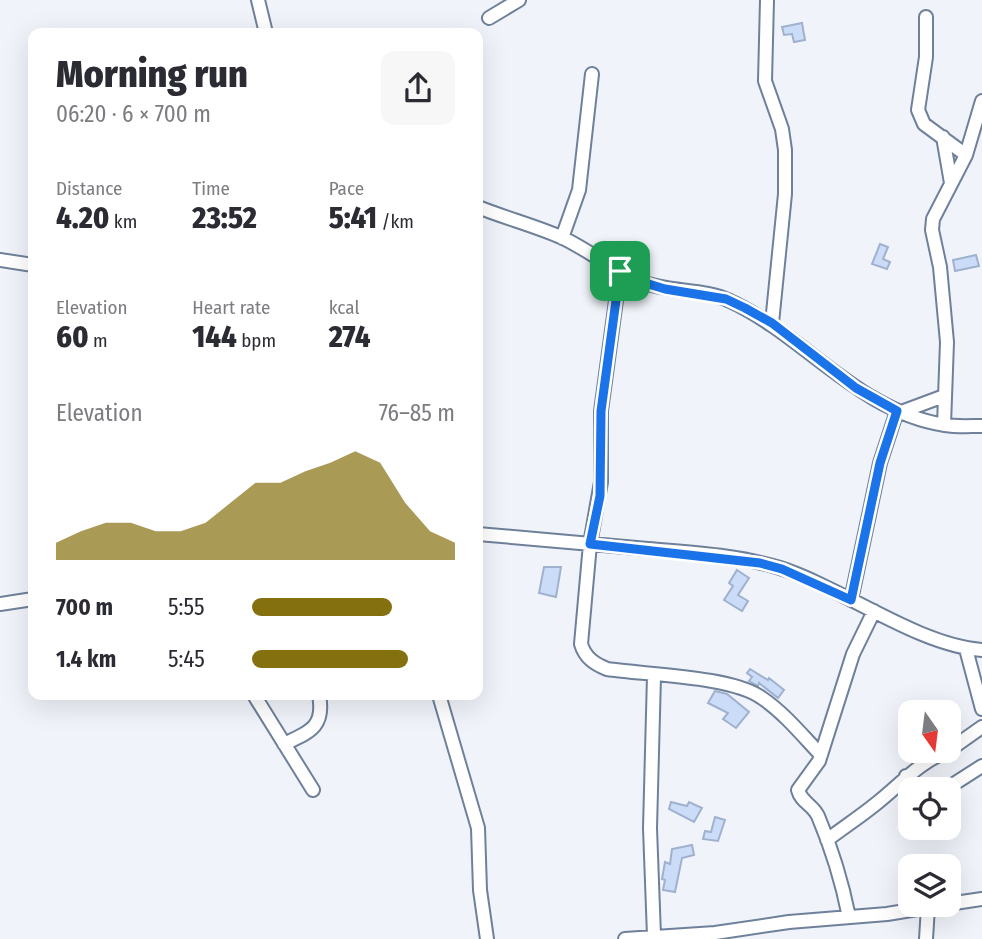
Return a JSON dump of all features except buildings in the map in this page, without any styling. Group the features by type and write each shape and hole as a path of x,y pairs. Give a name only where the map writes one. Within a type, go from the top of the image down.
{"street":[{"path":"258,0 265,28"},
{"path":"489,18 519,0"},
{"path":"767,0 765,81 782,129 785,150 785,194 772,323"},
{"path":"926,17 926,57 918,110 924,124 966,155"},
{"path":"562,238 579,190 592,74"},
{"path":"944,425 947,364 945,309 932,230 936,210 966,155 982,101"},
{"path":"943,137 951,183"},
{"path":"483,209 562,238 642,282 665,289 726,299 772,323 846,381 899,412 944,425 982,426"},
{"path":"0,260 28,264"},
{"path":"620,271 601,411 600,496 590,544 581,644 583,653 607,670 716,681 760,696 790,721 821,755"},
{"path":"899,412 944,397"},
{"path":"851,600 880,463 899,412"},
{"path":"483,534 760,563 782,569 966,649 982,650"},
{"path":"0,604 28,600"},
{"path":"849,917 840,875 818,815 799,793 821,755 853,654 874,611"},
{"path":"966,649 982,709"},
{"path":"654,676 650,828 654,936"},
{"path":"257,700 313,790"},
{"path":"284,744 307,734 317,723 322,712 320,700"},
{"path":"440,700 478,828 480,890 487,939"},
{"path":"961,742 982,727"},
{"path":"827,840 879,802 924,763"},
{"path":"961,779 982,766"},
{"path":"961,902 982,900"},
{"path":"625,939 734,934 898,912"},
{"path":"926,939 927,917"}],"route":[{"path":"620,271 665,289 726,299 745,308 772,323 856,388 897,411 880,463 851,600 782,569 760,563 590,544 600,496 603,446 601,411 620,271"}]}
